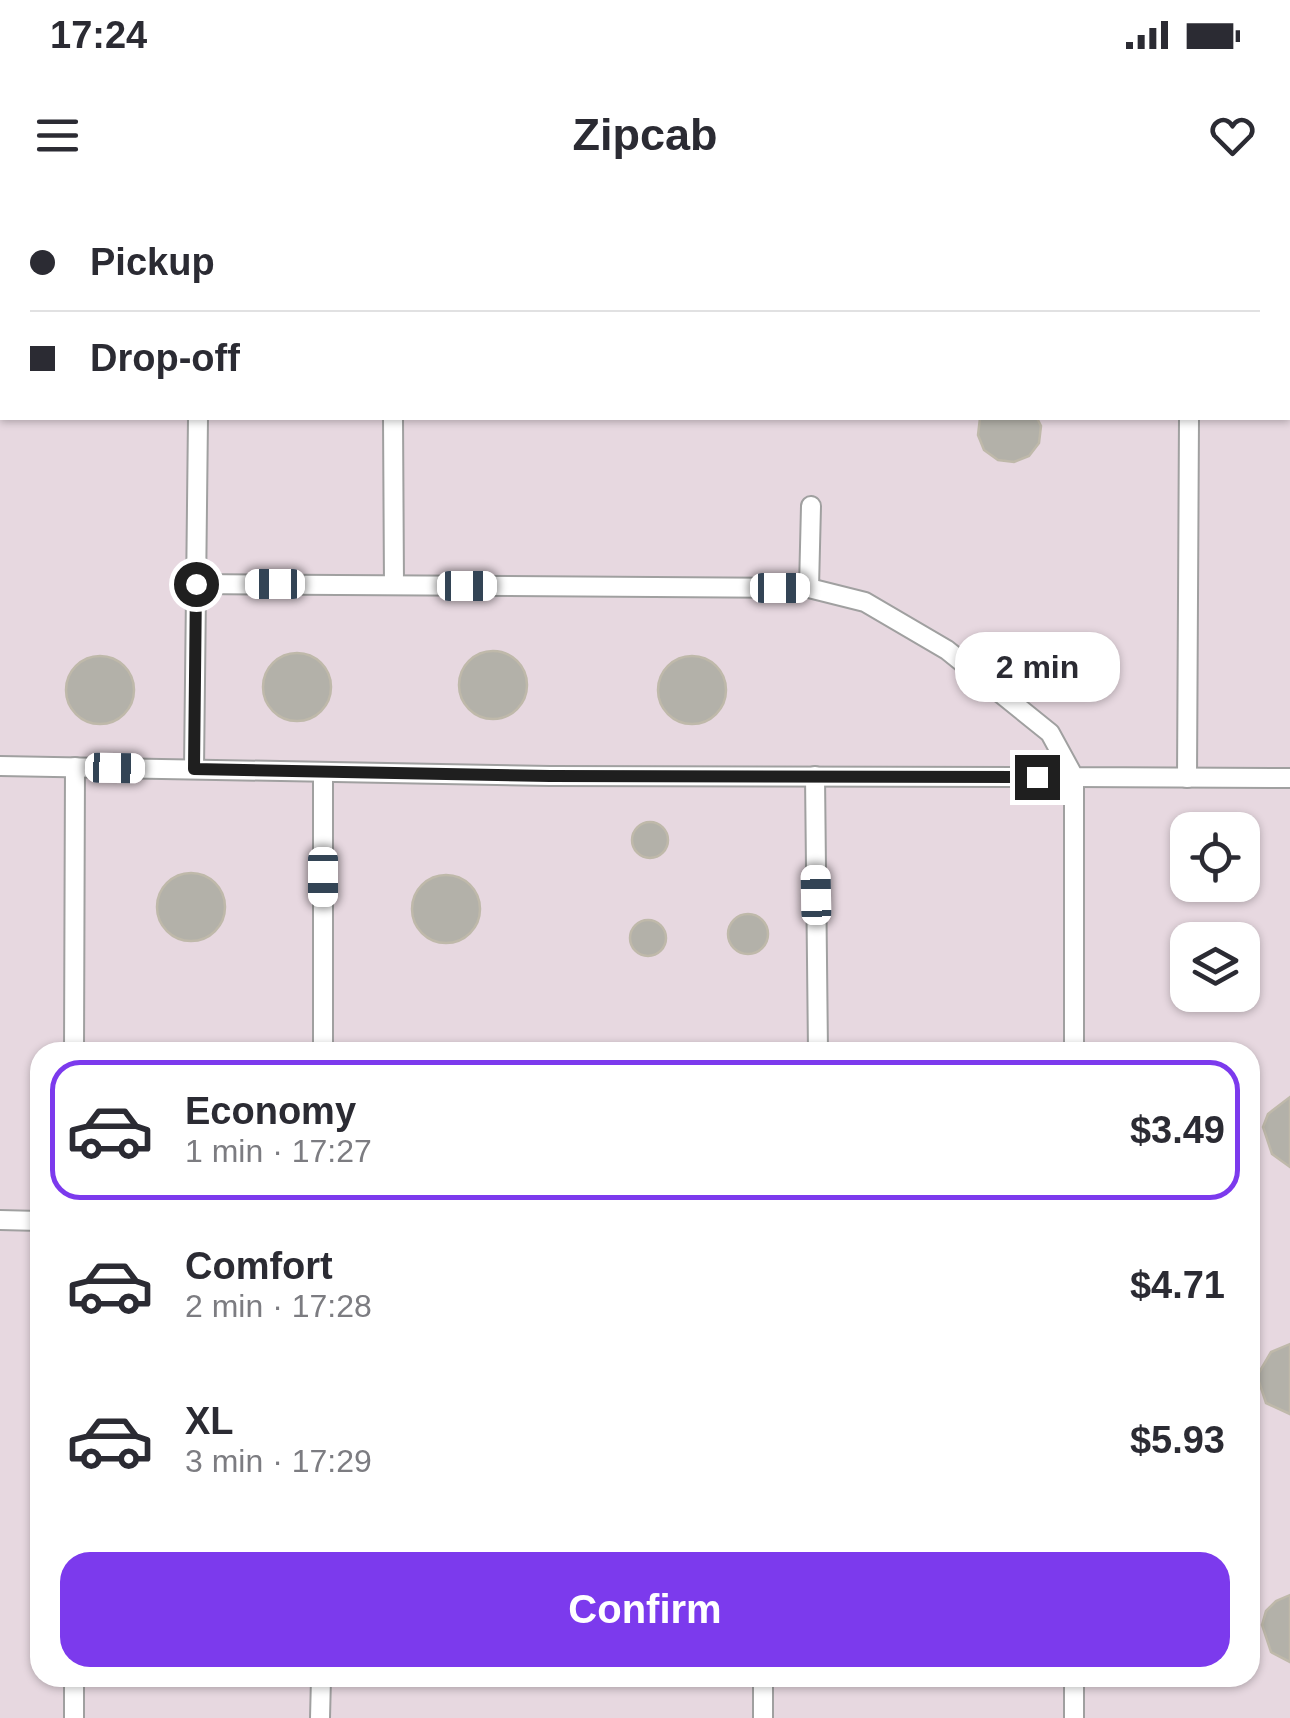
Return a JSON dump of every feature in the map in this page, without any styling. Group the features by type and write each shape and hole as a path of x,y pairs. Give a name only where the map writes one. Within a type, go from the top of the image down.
{"lane":[{"path":"194,769 198,420"},
{"path":"393,420 394,585"},
{"path":"1187,778 1189,420"},
{"path":"809,588 810,506"},
{"path":"196,584 809,588 865,602 947,650 1050,733 1074,777 1074,1042"},
{"path":"0,766 1290,778"},
{"path":"74,1042 76,767"},
{"path":"322,1042 324,772"},
{"path":"815,776 818,1042"},
{"path":"0,1220 30,1221"},
{"path":"74,1687 74,1718"},
{"path":"320,1687 320,1718"},
{"path":"763,1687 763,1718"},
{"path":"1074,1687 1074,1718"}],"shaded area":[{"path":"0,420 1290,420 1290,1718 0,1718"}],"building":[{"path":"980,420 1038,420 1041,426 1039,443 1029,456 1014,462 998,460 984,450 978,435"},
{"path":"493,651 517,661 527,685 517,709 493,719 469,709 459,685 469,661"},
{"path":"297,653 321,663 331,687 321,711 297,721 273,711 263,687 273,663"},
{"path":"100,656 124,666 134,690 124,714 100,724 76,714 66,690 76,666"},
{"path":"692,656 716,666 726,690 716,714 692,724 668,714 658,690 668,666"},
{"path":"650,822 663,827 668,840 663,853 650,858 637,853 632,840 637,827"},
{"path":"191,873 215,883 225,907 215,931 191,941 167,931 157,907 167,883"},
{"path":"446,875 470,885 480,909 470,933 446,943 422,933 412,909 422,885"},
{"path":"748,914 762,920 768,934 762,948 748,954 734,948 728,934 734,920"},
{"path":"648,920 661,925 666,938 661,951 648,956 635,951 630,938 635,925"},
{"path":"1290,1097 1290,1167 1272,1154 1263,1127 1268,1114"},
{"path":"1290,1344 1290,1414 1266,1403 1260,1385 1260,1371 1271,1352"},
{"path":"1290,1595 1290,1662 1271,1652 1262,1625 1266,1611"}],"route":[{"path":"196,584 194,769 550,776 1037,777"}]}
